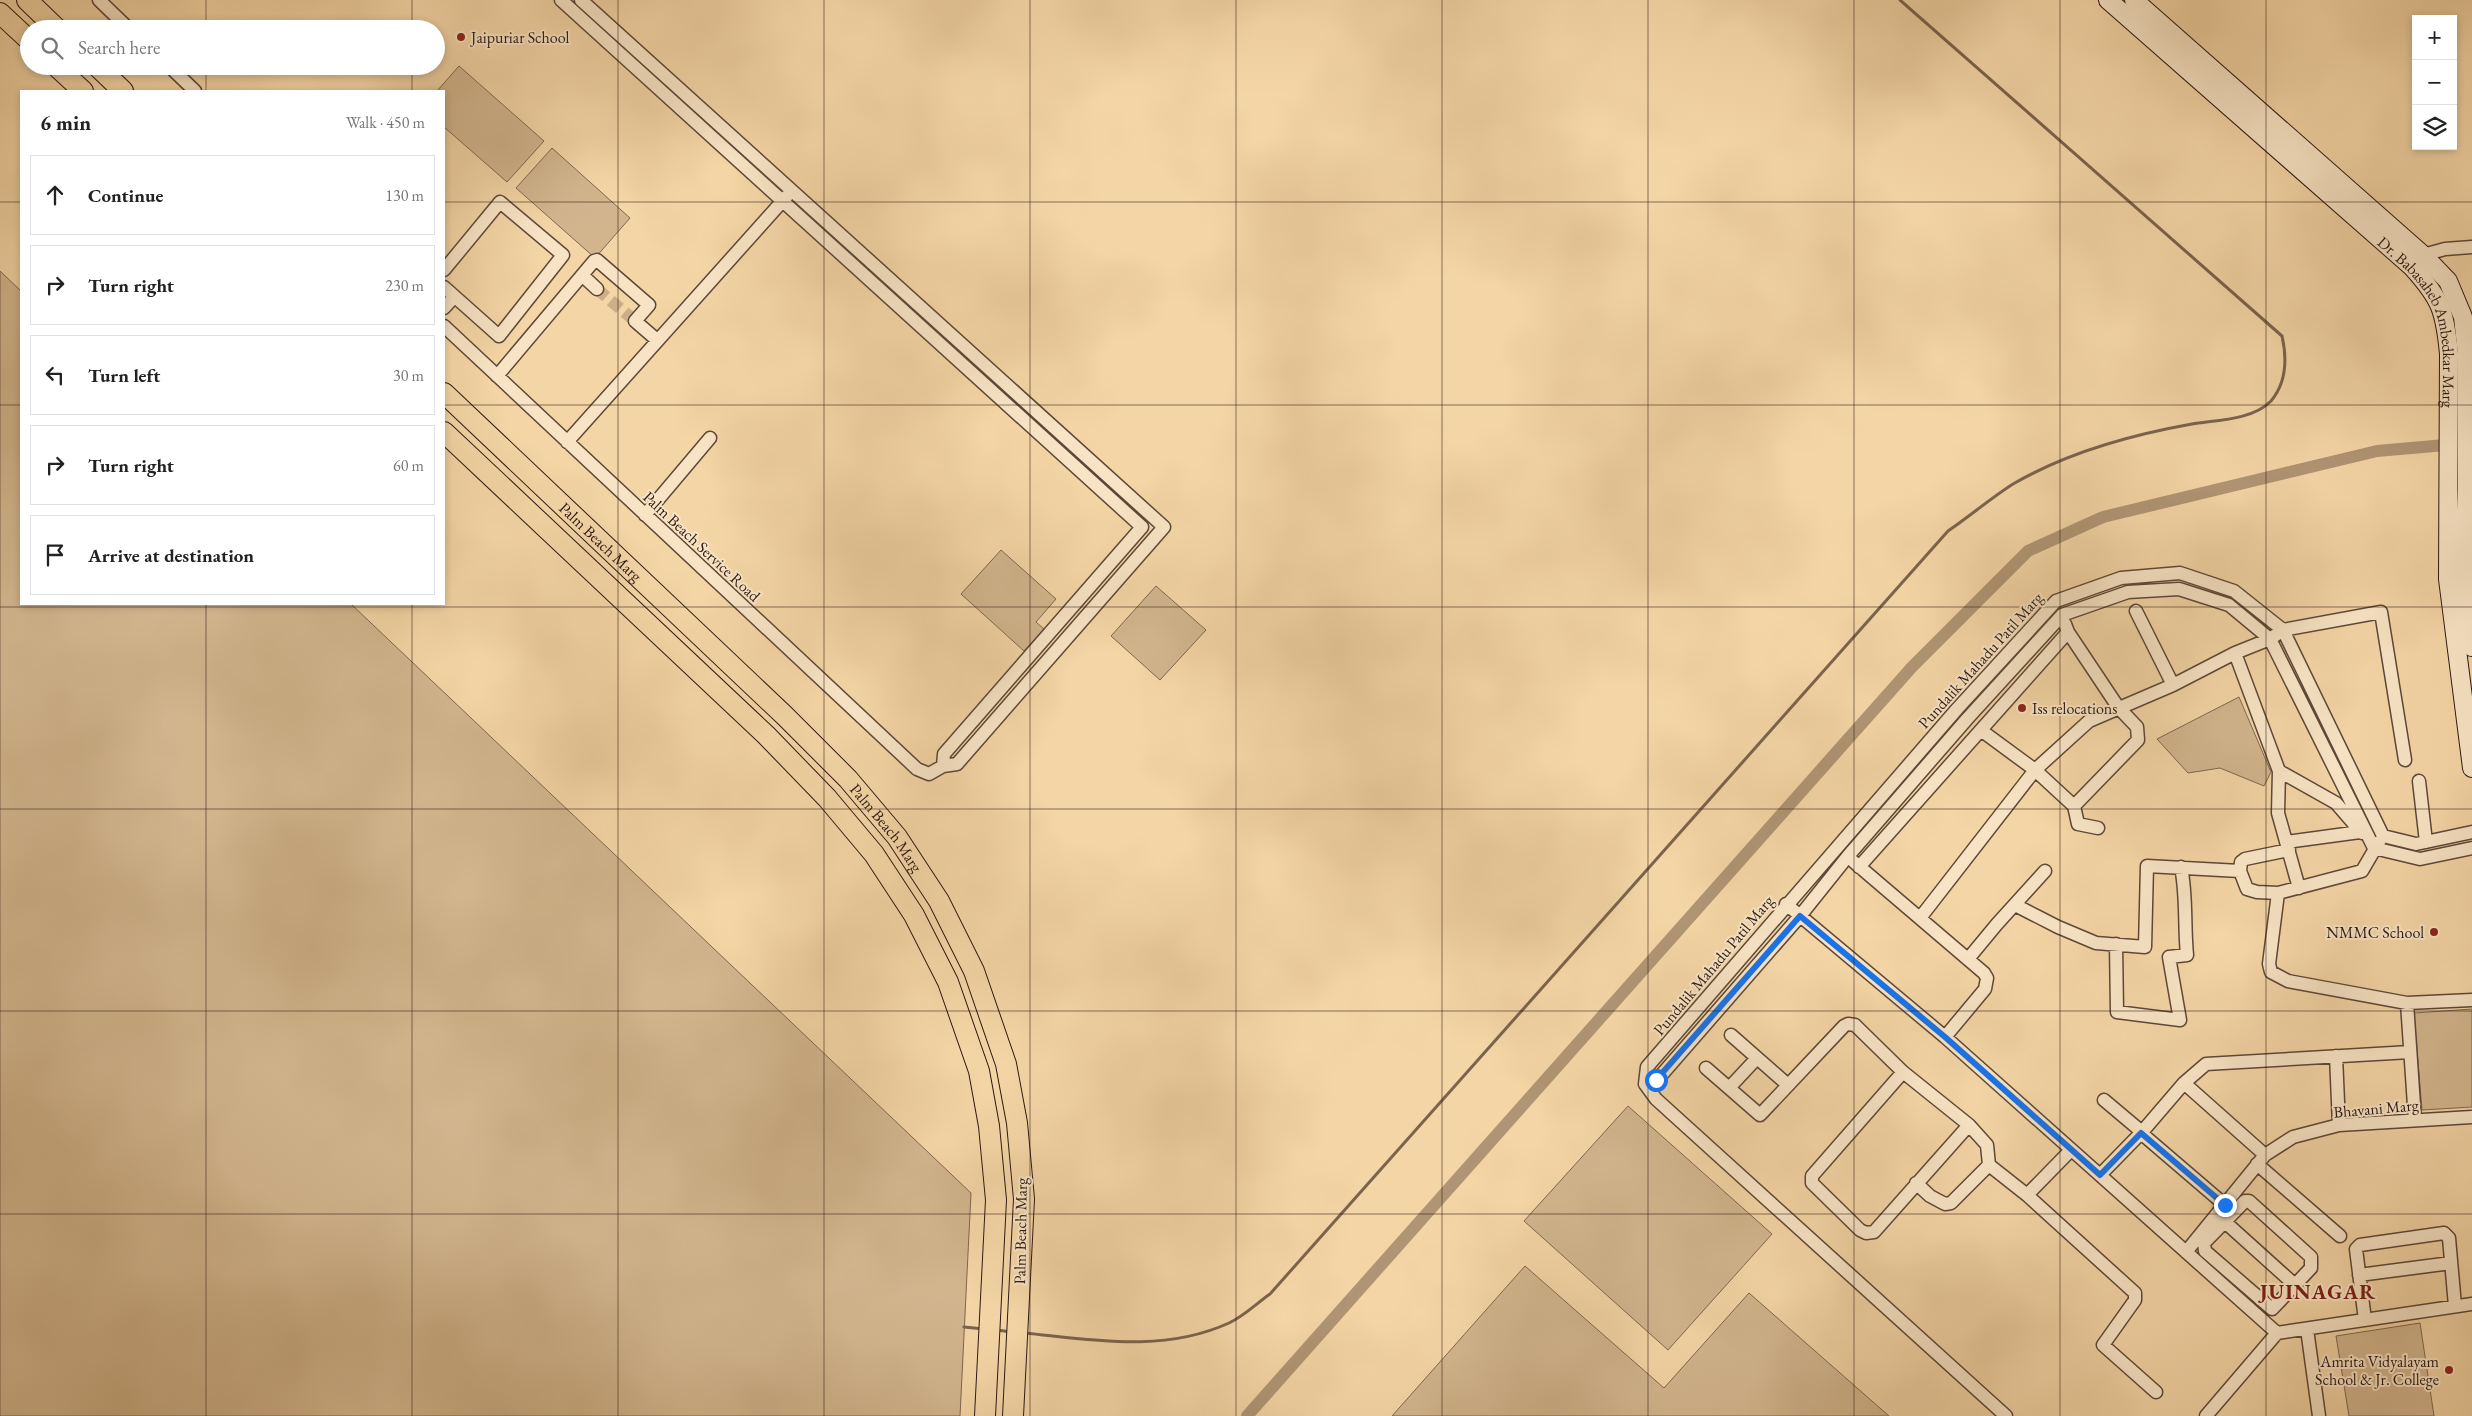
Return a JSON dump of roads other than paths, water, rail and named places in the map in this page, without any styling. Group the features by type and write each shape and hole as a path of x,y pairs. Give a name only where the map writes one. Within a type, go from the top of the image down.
{"main road":[{"path":"27,0 48,20"},
{"name":"Dr. Babasaheb Ambedkar Marg","path":"2108,0 2423,255 2448,281 2463,317 2458,354 2458,488 2463,578 2472,647"},
{"name":"Dr. Babasaheb Ambedkar Marg","path":"2134,0 2248,112 2412,267 2434,291 2458,354"},
{"path":"0,13 20,32"},
{"path":"66,75 82,90"},
{"path":"106,75 122,90"},
{"name":"Palm Beach Marg","path":"445,394 785,716 848,779 897,837 939,901 974,971 1006,1064 1017,1123 1024,1199 1013,1416"},
{"name":"Palm Beach Marg","path":"445,433 766,735 827,798 874,854 914,915 948,982 978,1071 989,1126 996,1200 985,1416"},
{"name":"Dr. Babasaheb Ambedkar Marg","path":"2458,488 2448,578 2472,768"}],"street":[{"path":"99,0 120,20"},
{"path":"561,0 1164,527"},
{"path":"581,0 787,196 1142,527 1164,527"},
{"path":"178,75 194,90"},
{"path":"567,442 787,196"},
{"path":"445,269 500,202 563,255 500,336 445,288"},
{"path":"2423,255 2445,249 2472,247"},
{"path":"497,376 596,260 649,305 635,322 657,340"},
{"path":"582,275 597,289"},
{"path":"445,307 454,297"},
{"name":"Palm Beach Service Road","path":"445,327 916,769 929,774 943,766"},
{"path":"645,515 710,438"},
{"path":"1142,527 944,754 943,766 958,764 1164,527"},
{"name":"Pundalik Mahadu Patil Marg","path":"2374,848 2270,639 2229,605 2179,589 2128,592 2062,615 1967,718 1848,856 1800,916 1656,1080 1645,1084 1647,1067 1956,709 2056,600 2121,578 2180,573 2234,591 2283,630 2383,836"},
{"path":"2056,600 2068,632 2118,707 2137,727 2138,740 2074,806"},
{"path":"2136,611 2173,685"},
{"path":"1920,918 2035,770 2089,721 2173,685 2235,653 2270,639 2283,630 2381,612 2405,760"},
{"path":"1859,867 1982,731 2068,632"},
{"path":"2235,653 2279,771 2278,813 2299,888"},
{"path":"1982,731 2035,770 2074,806 2078,824 2098,828"},
{"path":"2279,771 2336,803 2374,848 2420,860 2472,848"},
{"path":"2419,781 2426,842"},
{"path":"2360,832 2287,846 2245,858 2241,862 2240,871 2246,889 2257,892 2278,892 2362,871 2374,848 2383,836 2416,844 2472,832"},
{"path":"1837,847 1968,959 1987,978 1985,988 1945,1037"},
{"path":"2015,905 2058,927 2096,943 2145,947 2147,866 2240,871"},
{"path":"2116,944 2117,1012 2180,1020 2169,957 2187,955 2184,923 2185,886 2181,867"},
{"path":"1968,959 2045,871"},
{"path":"2278,892 2269,964 2271,972 2277,976 2288,981 2407,1003 2472,1000"},
{"path":"1786,904 1945,1037 2277,1333"},
{"path":"2407,1003 2415,1120"},
{"path":"1706,1068 1760,1115 1848,1024 1855,1025 1903,1072 1969,1125 1988,1145 1989,1165 1951,1203 1944,1204 1930,1196 1916,1183"},
{"path":"1731,1035 1788,1085"},
{"path":"2100,1175 2142,1132 2184,1083 2206,1064 2410,1052"},
{"path":"2336,1056 2339,1125"},
{"path":"1729,1088 1757,1058"},
{"path":"1903,1072 1812,1176 1812,1183 1866,1233 1874,1232 1883,1223 1916,1183 1969,1125"},
{"path":"2184,1083 2340,1236"},
{"path":"1645,1084 1656,1099 2006,1416"},
{"path":"2104,1100 2142,1132 2295,1285"},
{"name":"Bhavani Marg","path":"2186,1252 2222,1214 2261,1160 2293,1137 2339,1125 2472,1117"},
{"path":"2027,1195 2071,1150"},
{"path":"1989,1165 2027,1195 2135,1293 2135,1300 2103,1345 2156,1392"},
{"path":"2249,1200 2311,1258 2311,1268 2295,1285 2272,1309 2204,1250 2204,1243 2222,1214 2249,1200"},
{"path":"2365,1320 2356,1249 2360,1245 2444,1233 2449,1238 2455,1306"},
{"path":"2359,1275 2451,1263"},
{"path":"2224,1416 2210,1412 2277,1333 2472,1304"},
{"path":"2307,1329 2319,1416"}],"waterway":[{"path":"1025,1333 1102,1341 1154,1341 1204,1332 1229,1323 1245,1313 1270,1294 1948,531 2013,484 2055,463 2123,439 2192,424 2244,416 2263,407 2276,394 2283,378 2285,361 2282,336 1900,0"},
{"path":"1247,1416 1912,667 2028,551 2103,517 2377,451 2457,444"},
{"path":"964,1327 984,1329"},
{"path":"997,1330 1011,1332"}],"tunnel":[{"path":"597,289 635,321"}],"place":[{"name":"Jaipuriar School","path":"461,37"},
{"name":"Iss relocations","path":"2022,708"},
{"name":"NMMC School","path":"2434,932"},
{"name":"Amrita Vidyalayam School & Jr. College","path":"2449,1370"}],"district":[{"name":"JUINAGAR","path":"2318,1292"}]}
